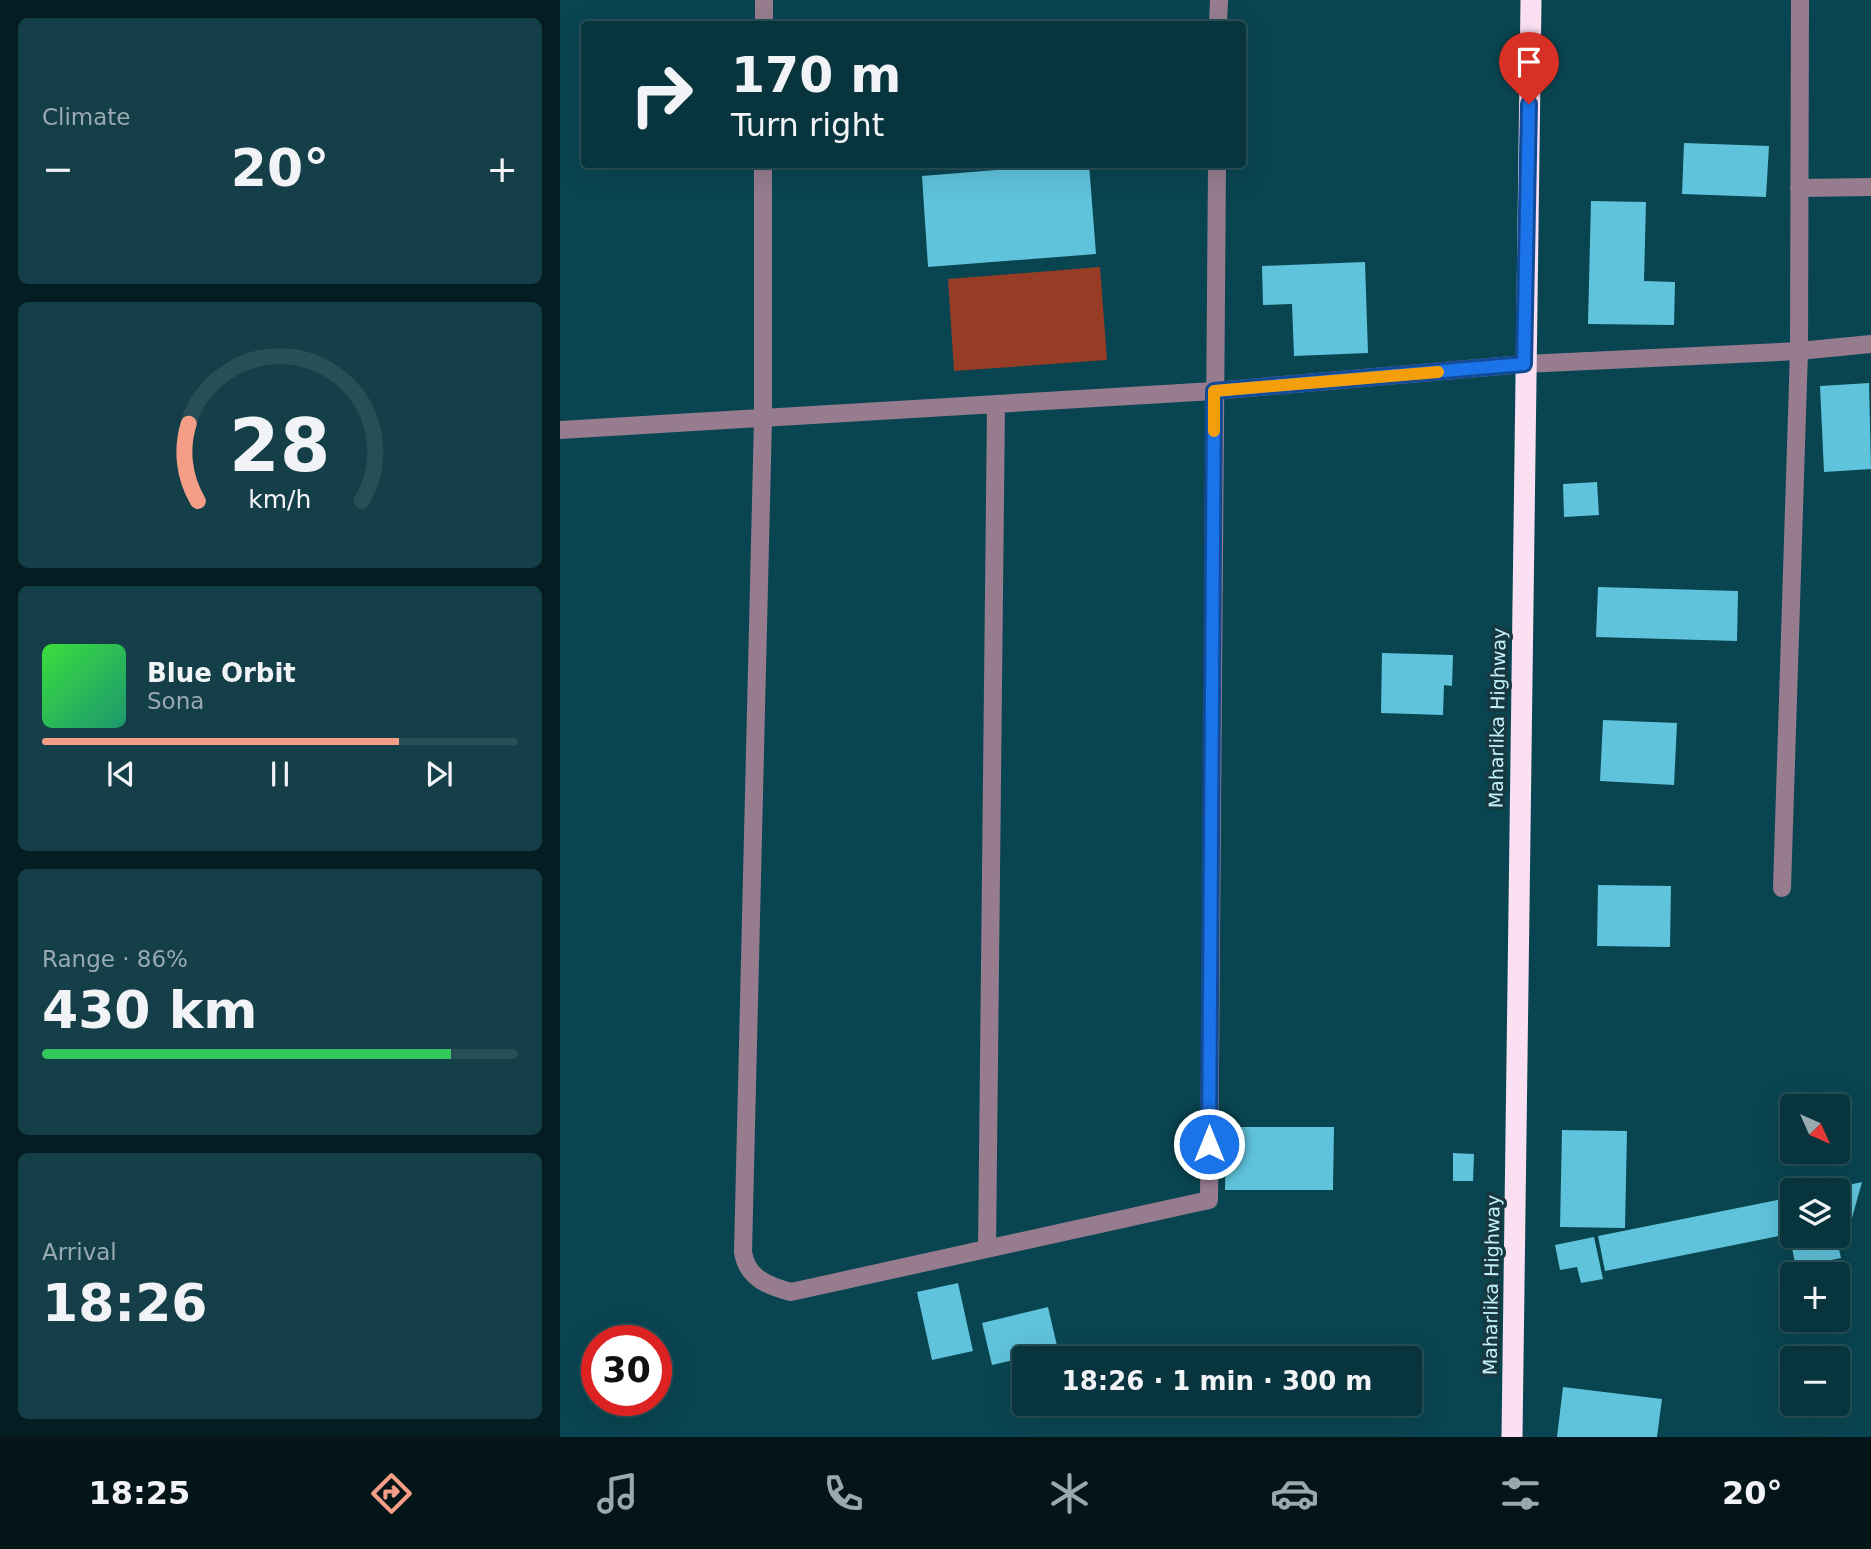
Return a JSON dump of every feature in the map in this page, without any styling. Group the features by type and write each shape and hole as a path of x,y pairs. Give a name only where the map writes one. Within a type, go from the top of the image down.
{"highway":[{"name":"Maharlika Highway","path":"1513,1437 1524,364 1531,0"}],"street":[{"path":"764,0 764,21"},
{"path":"1218,21 1219,0"},
{"path":"1782,888 1799,351 1800,0"},
{"path":"763,168 763,418 744,1261 764,1283 791,1292 1209,1200 1217,168"},
{"path":"1799,188 1871,187"},
{"path":"560,430 1214,391 1524,364 1799,351 1871,344"},
{"path":"987,1249 996,404"}],"shaded area":[{"path":"1100,267 1107,360 954,371 948,279"}],"building":[{"path":"1684,143 1769,146 1766,197 1682,194"},
{"path":"1021,168 1089,168 1096,254 928,267 922,176"},
{"path":"1591,201 1646,202 1644,281 1675,282 1674,325 1588,324"},
{"path":"1365,262 1368,353 1294,356 1292,304 1263,305 1262,266"},
{"path":"1869,383 1871,469 1824,472 1820,386"},
{"path":"1597,482 1599,515 1564,517 1563,484"},
{"path":"1598,587 1738,591 1737,641 1596,637"},
{"path":"1382,653 1453,655 1452,686 1444,685 1443,715 1381,713"},
{"path":"1603,720 1677,723 1674,785 1600,781"},
{"path":"1598,885 1671,886 1670,947 1597,946"},
{"path":"1226,1127 1334,1127 1333,1190 1225,1190"},
{"path":"1562,1130 1627,1131 1625,1228 1560,1227"},
{"path":"1453,1153 1474,1154 1473,1181 1453,1181"},
{"path":"1862,1182 1850,1225 1850,1185"},
{"path":"1780,1199 1780,1236 1605,1271 1598,1236"},
{"path":"1594,1237 1603,1279 1581,1283 1577,1267 1560,1270 1555,1245"},
{"path":"1792,1248 1839,1248 1841,1258 1821,1262 1795,1262"},
{"path":"958,1283 973,1351 932,1360 917,1292"},
{"path":"1048,1307 1057,1346 1012,1346 1012,1360 992,1365 982,1323"},
{"path":"1563,1387 1662,1399 1657,1437 1557,1437"}],"slow traffic":[{"path":"1214,431 1214,391 1438,372"}],"route":[{"path":"1209,1144 1214,391 1524,364 1529,104"}]}
